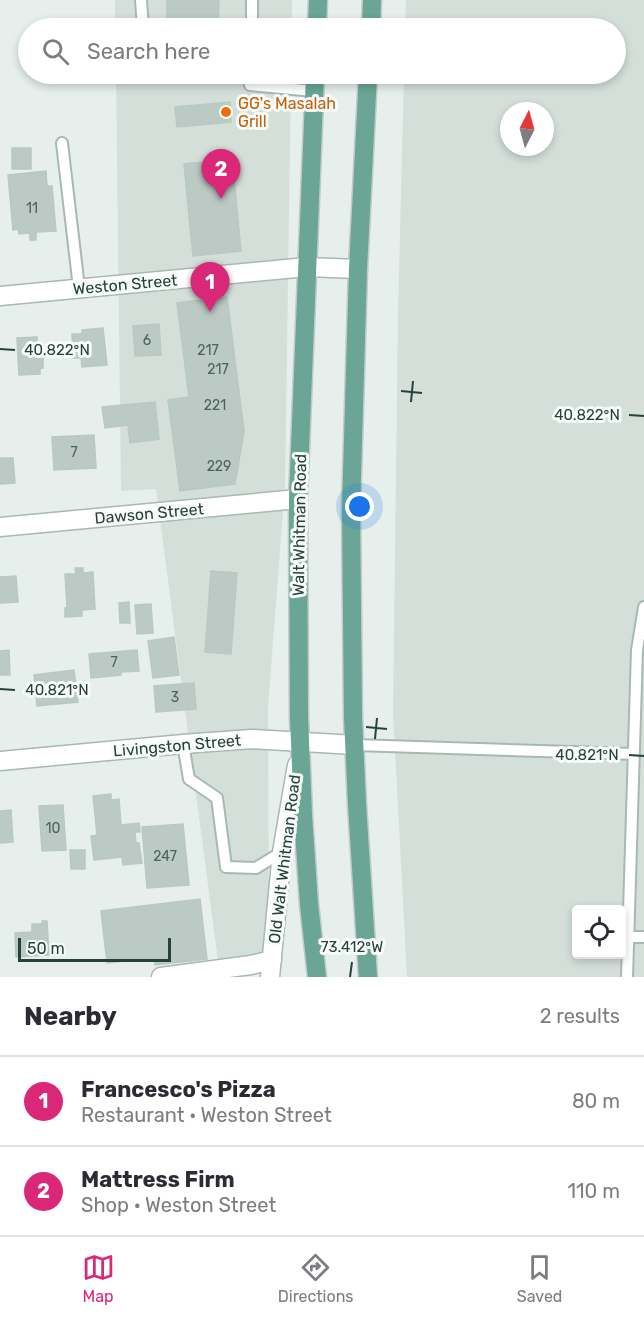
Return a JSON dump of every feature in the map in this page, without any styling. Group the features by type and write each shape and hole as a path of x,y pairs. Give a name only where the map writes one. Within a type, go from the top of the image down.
{"main road":[{"path":"317,18 318,0"},
{"path":"371,18 372,0"},
{"name":"Walt Whitman Road","path":"314,84 298,499 298,696 304,826 316,977"},
{"path":"367,84 358,269 351,509 353,717 368,977"}],"street":[{"name":"Weston Street","path":"0,296 307,267 358,269"},
{"name":"Dawson Street","path":"0,527 298,499"},
{"name":"Livingston Street","path":"0,760 252,739 355,745"},
{"name":"Old Walt Whitman Road","path":"271,969 282,852 301,742"},
{"path":"161,977 251,965 271,969"}],"lane":[{"path":"141,0 142,18"},
{"path":"252,0 252,18"},
{"path":"62,142 79,288"},
{"path":"627,977 638,650 644,607"},
{"path":"183,744 189,778 217,798 226,867 256,867 282,852"},
{"path":"355,745 634,754"},
{"path":"628,937 644,937"}],"shaded area":[{"path":"115,0 292,0 292,18 115,18"},
{"path":"406,0 644,0 644,977 407,977 393,712 398,313 404,84 626,84 626,18 405,18"},
{"path":"116,84 291,84 285,486 268,707 269,955 218,961 156,489 121,491"}],"building":[{"path":"167,0 219,0 218,18 167,18"},
{"path":"230,102 231,122 177,127 175,107"},
{"path":"12,148 31,148 31,169 12,169"},
{"path":"232,159 241,251 193,256 184,164"},
{"path":"46,171 47,186 52,186 56,231 36,232 36,240 30,240 30,233 19,234 18,229 13,230 8,175"},
{"path":"227,297 244,431 235,484 180,491 168,400 189,397 177,303"},
{"path":"159,324 161,355 135,356 133,326"},
{"path":"103,328 107,365 82,367 81,358 73,358 72,334 82,334 82,330"},
{"path":"37,337 39,358 43,358 43,368 40,369 40,374 19,375 17,338"},
{"path":"155,402 159,439 130,443 128,425 105,428 102,407"},
{"path":"94,435 96,468 54,470 52,437"},
{"path":"0,458 13,458 15,483 0,484"},
{"path":"75,568 83,568 83,573 93,572 95,609 82,610 82,616 65,617 65,608 67,608 65,574 76,574"},
{"path":"211,571 237,573 231,654 205,652"},
{"path":"16,576 18,602 0,603 0,577"},
{"path":"129,602 130,623 120,623 119,603"},
{"path":"151,604 153,633 137,634 135,605"},
{"path":"174,637 179,675 153,678 148,641"},
{"path":"9,650 10,675 0,675 0,651"},
{"path":"137,650 139,671 91,678 89,654"},
{"path":"74,670 78,702 37,706 34,675"},
{"path":"194,683 196,709 156,712 154,686"},
{"path":"111,794 111,800 119,799 121,825 139,823 140,832 135,832 142,863 123,865 122,857 94,860 91,836 97,835 93,796"},
{"path":"63,805 66,850 42,851 39,806"},
{"path":"11,810 13,842 0,843 0,811"},
{"path":"183,824 189,885 147,888 142,827"},
{"path":"70,850 85,850 85,869 71,869"},
{"path":"200,899 207,959 155,965 154,958 107,963 101,911"},
{"path":"42,921 47,921 49,955 16,957 15,933 32,932 32,924 42,924"}],"place":[{"name":"GG's Masalah Grill","path":"226,112"},
{"name":"Mattress Firm","path":"221,199"},
{"name":"Francesco's Pizza","path":"210,312"}]}
